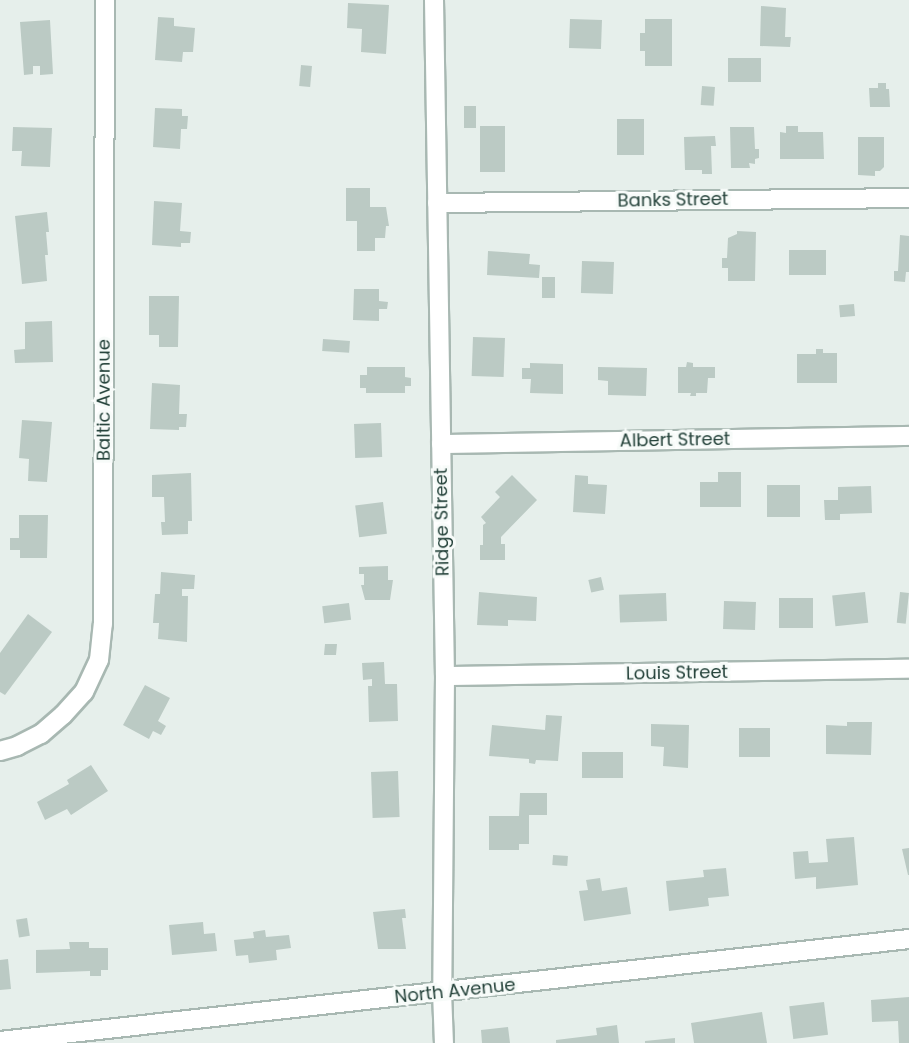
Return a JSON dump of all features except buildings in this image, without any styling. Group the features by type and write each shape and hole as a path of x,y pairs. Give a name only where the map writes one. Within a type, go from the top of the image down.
{"street":[{"name":"Baltic Avenue","path":"0,751 41,734 63,715 84,692 99,660 103,624 105,0"},
{"name":"Ridge Street","path":"434,0 445,676 442,992 444,1043"},
{"name":"Banks Street","path":"437,203 909,198"},
{"name":"Albert Street","path":"441,444 909,436"},
{"name":"Louis Street","path":"445,676 909,669"},
{"name":"North Avenue","path":"0,1041 909,939"}]}
